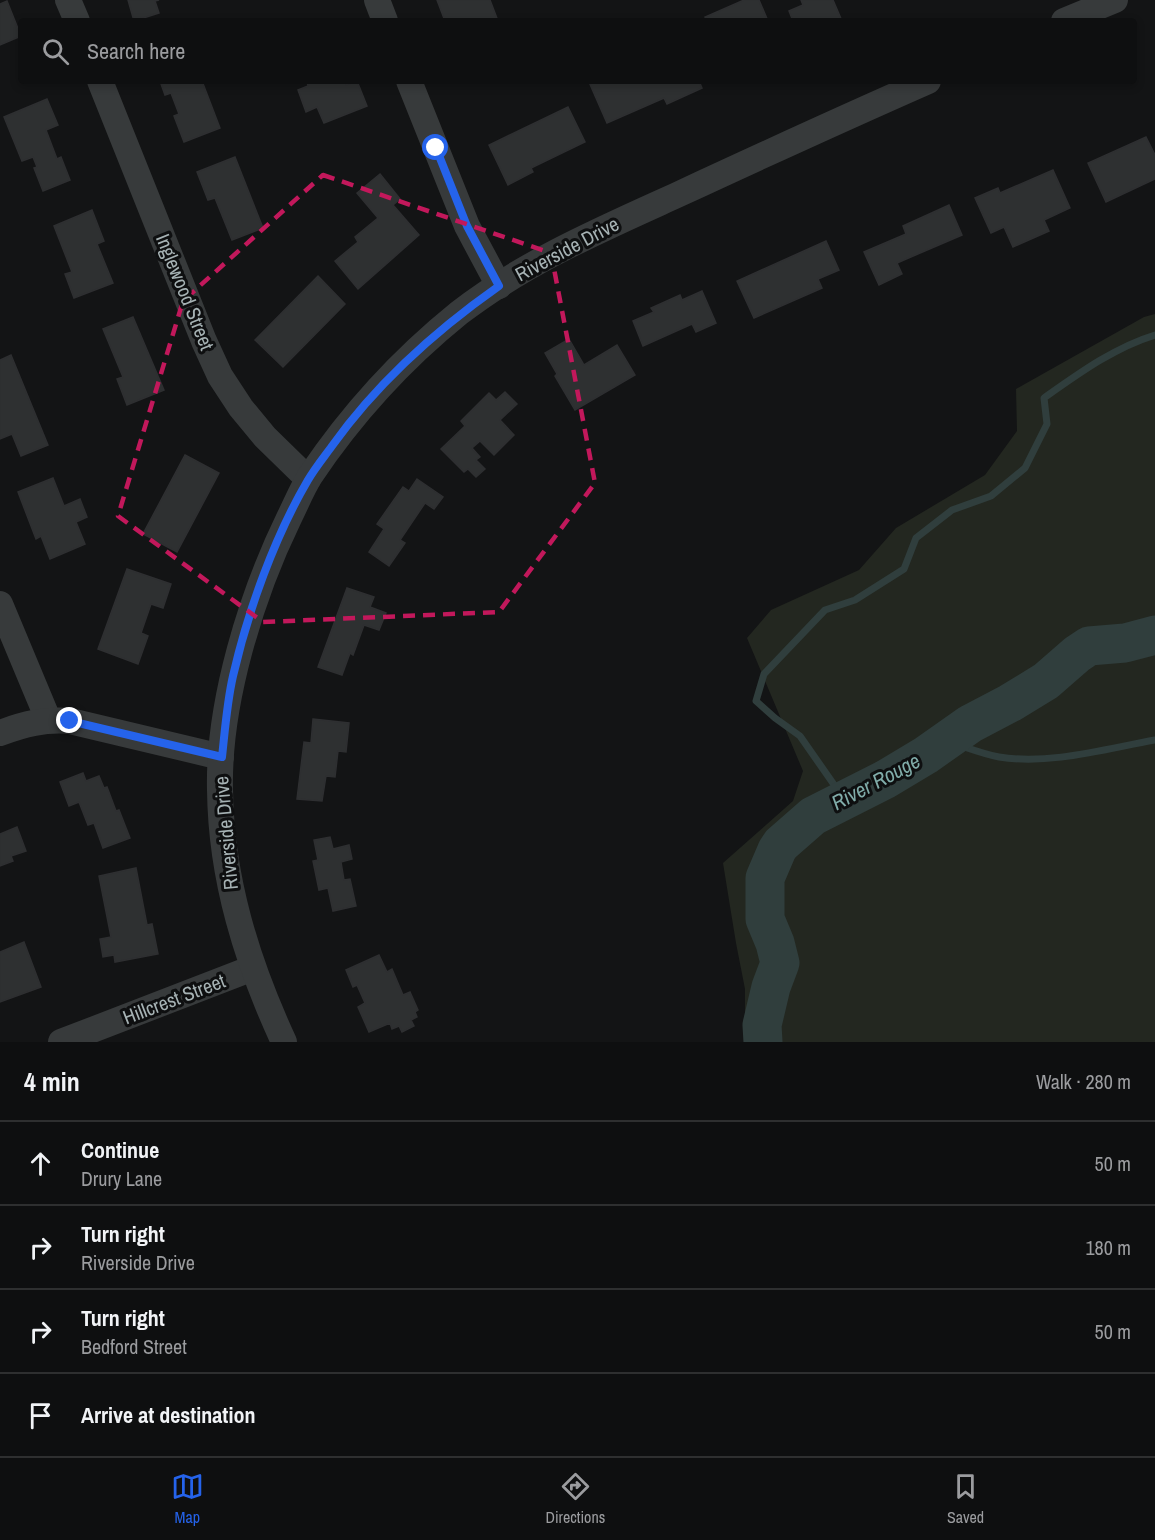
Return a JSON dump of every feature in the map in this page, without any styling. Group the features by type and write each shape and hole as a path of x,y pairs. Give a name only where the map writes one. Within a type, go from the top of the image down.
{"street":[{"path":"68,0 76,18"},
{"path":"377,0 384,18"},
{"path":"1071,18 1115,0"},
{"name":"Inglewood Street","path":"101,84 220,376 241,408 265,437 308,479"},
{"path":"410,84 467,226 499,286"},
{"name":"Riverside Drive","path":"284,1042 253,969 232,901 219,789 233,675 254,603 279,540 308,479 366,402 411,356 459,313 499,286 563,247 921,84"},
{"path":"0,604 48,719"},
{"path":"0,733 23,724 48,719 70,721 222,757"},
{"name":"Hillcrest Street","path":"61,1042 253,969"}],"highlighted area":[{"path":"323,175 551,253 595,483 499,612 263,622 118,516 183,301"}],"shaded area":[{"path":"1155,314 1155,1042 745,1042 745,989 723,863 793,801 803,771 747,638 771,610 859,570 896,528 985,475 1017,431 1016,389 1144,317"}],"building":[{"path":"128,0 159,0 155,1 159,13 143,18 133,18"},
{"path":"437,0 490,0 497,18 444,18"},
{"path":"744,0 759,0 767,18 706,18"},
{"path":"801,0 833,0 841,18 792,18 789,11 803,5"},
{"path":"7,1 18,28 18,37 0,45 0,4"},
{"path":"161,84 203,84 220,128 184,142 174,116 179,114 171,93 165,95"},
{"path":"308,84 358,84 367,106 324,123 317,107 306,112 298,90 308,86"},
{"path":"590,84 700,84 702,88 667,104 664,98 607,123"},
{"path":"47,99 58,125 46,130 57,159 61,157 70,180 43,191 34,168 37,167 33,157 22,161 4,117"},
{"path":"568,107 585,142 531,168 533,172 508,185 489,145"},
{"path":"1146,137 1155,155 1155,179 1106,202 1088,163"},
{"path":"235,157 263,228 232,240 215,198 208,200 197,172"},
{"path":"1053,170 1070,208 1044,220 1049,231 1013,247 1004,227 991,233 975,198 998,188 1000,193"},
{"path":"380,174 400,199 393,205 419,235 358,289 335,261 358,242 355,237 378,218 357,193"},
{"path":"949,205 962,235 897,263 902,274 879,285 864,252 906,234 903,226"},
{"path":"92,210 104,241 97,244 113,283 74,298 65,274 72,272 54,226"},
{"path":"826,241 839,270 818,279 822,288 754,318 737,281"},
{"path":"318,276 345,304 283,367 255,340"},
{"path":"702,291 716,323 696,332 692,324 643,346 633,321 654,312 651,308 680,295 682,300"},
{"path":"133,317 164,390 127,405 117,379 123,377 103,329"},
{"path":"569,339 584,365 617,345 635,375 575,410 555,376 557,374 545,353"},
{"path":"11,355 48,445 21,456 12,434 0,439 0,360"},
{"path":"505,392 517,404 500,420 514,435 494,455 480,441 472,448 480,457 476,460 485,469 476,477 468,469 464,472 441,449 465,426 461,421 489,393 496,400"},
{"path":"185,455 219,473 177,552 143,534"},
{"path":"53,478 64,506 80,499 87,517 76,522 85,544 50,559 41,536 36,539 18,492"},
{"path":"417,479 443,497 434,509 425,503 400,540 405,543 389,566 369,552 384,529 377,524 403,487 409,491"},
{"path":"127,569 171,584 163,608 151,604 141,633 148,636 138,664 98,649"},
{"path":"347,588 374,597 370,607 386,613 379,630 364,625 353,655 350,653 342,675 318,667"},
{"path":"313,719 349,723 346,752 338,751 335,777 326,776 322,801 297,799 304,742 311,743"},
{"path":"83,773 86,781 99,776 104,788 107,787 130,838 103,848 94,823 88,825 79,802 69,806 60,782"},
{"path":"17,827 26,851 11,856 13,861 0,866 0,834"},
{"path":"330,837 333,849 349,845 352,859 341,862 344,880 350,879 356,906 333,911 328,888 319,890 313,861 318,860 314,840"},
{"path":"136,868 147,925 152,924 158,954 115,962 114,955 103,957 100,939 111,937 99,876"},
{"path":"24,942 41,987 0,1002 0,952"},
{"path":"379,955 387,972 392,969 403,995 410,992 418,1010 415,1012 417,1017 411,1020 414,1026 402,1032 399,1026 392,1029 390,1023 369,1032 358,1007 365,1003 357,985 353,987 346,970"}],"waterway":[{"path":"844,799 800,736 756,701 764,674 825,610 855,600 904,569 916,538 952,510 991,496 1025,468 1047,424 1044,398 1111,354 1155,335"},
{"name":"River Rouge","path":"763,1042 762,1025 771,987 780,963 765,919 765,878 781,844 813,816 886,779 926,755 970,724 1046,681 1089,646 1125,643 1155,635"},
{"path":"946,741 999,757 1038,759 1077,755 1155,740"}],"route":[{"path":"70,721 222,757 233,675 254,603 279,540 308,479 366,402 411,356 459,313 499,286 467,226 436,148"}]}
